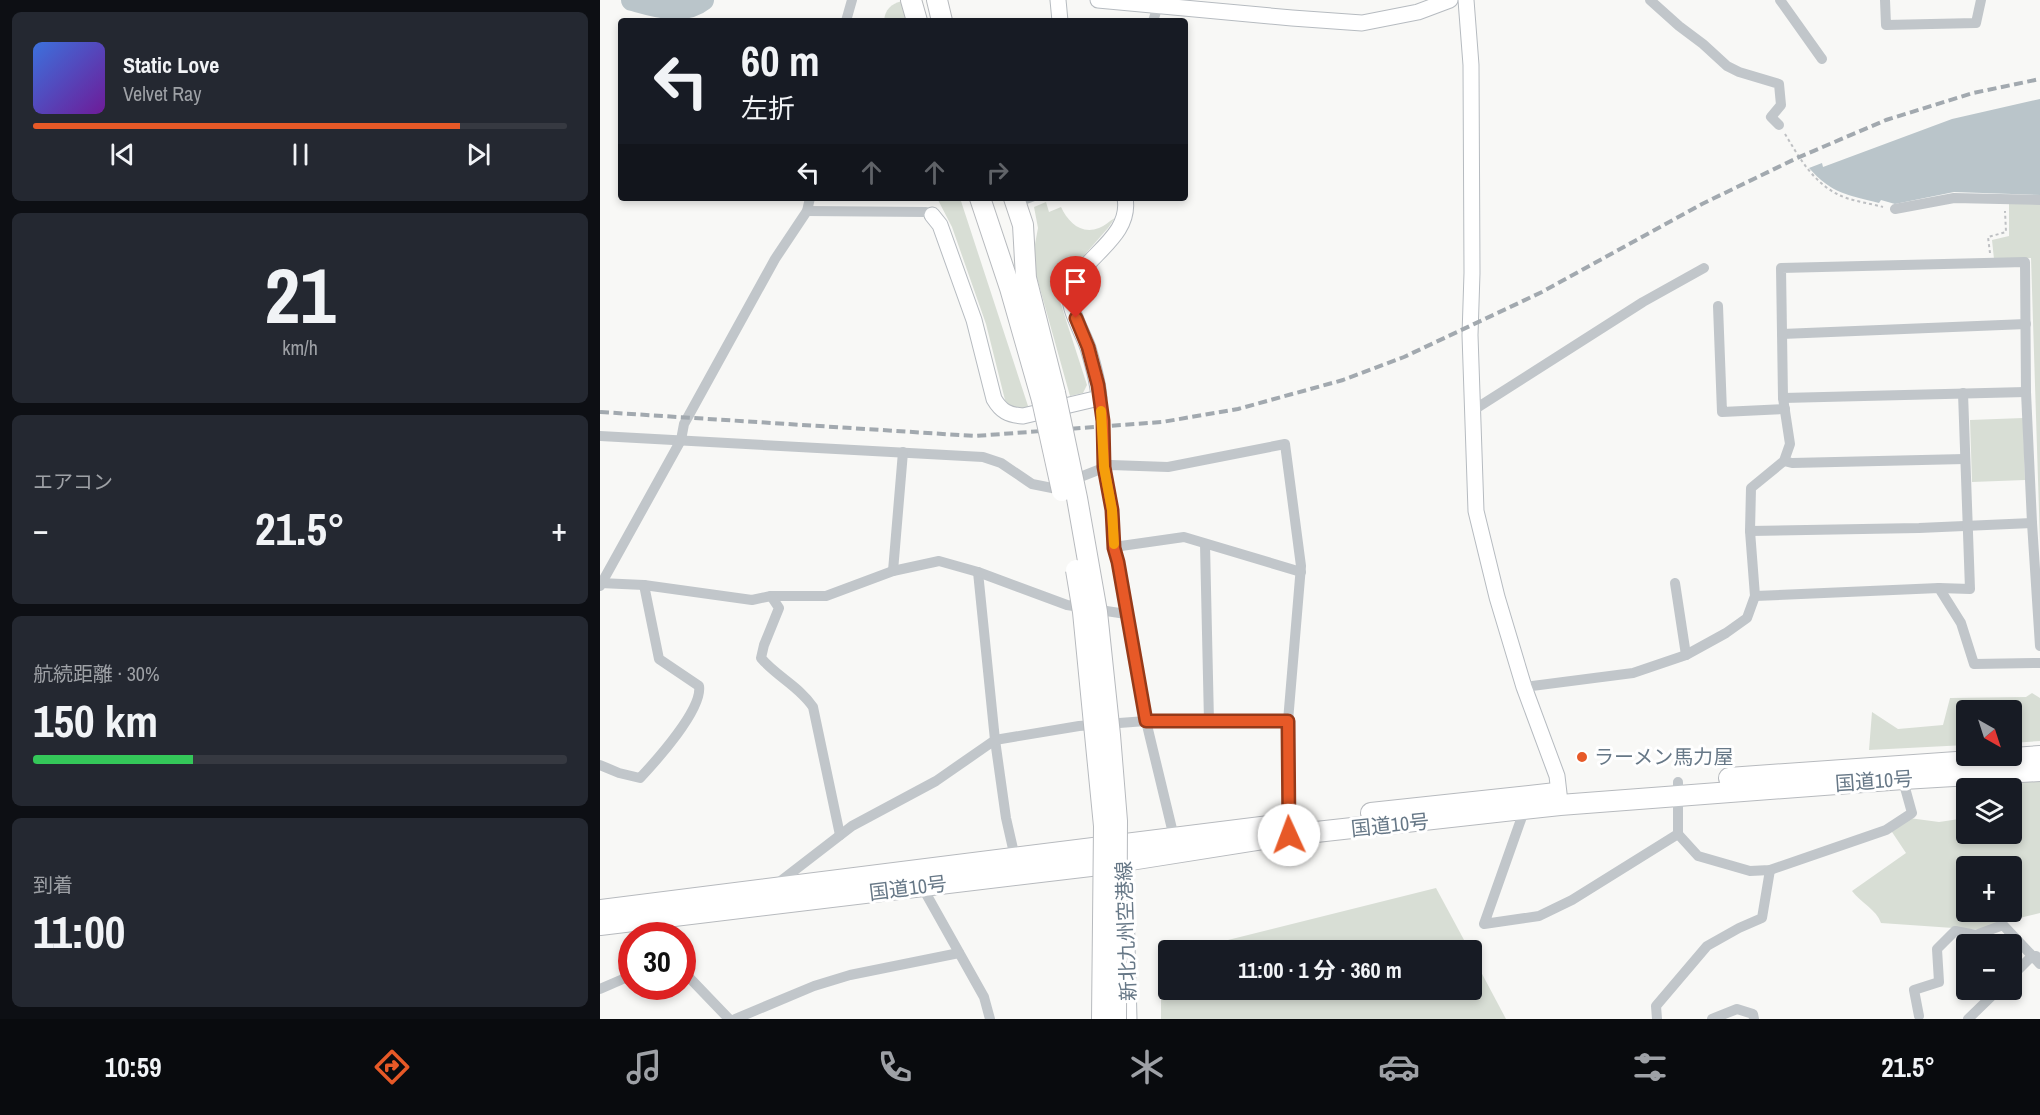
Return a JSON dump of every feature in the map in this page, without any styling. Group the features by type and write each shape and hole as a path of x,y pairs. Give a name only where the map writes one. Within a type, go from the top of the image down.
{"highway":[{"path":"913,0 917,18"},
{"path":"937,0 941,18"},
{"path":"981,201 1048,397 1077,498 1097,612 1110,735 1117,833 1116,1019"},
{"path":"1015,202 1023,225 1026,278 1048,397 1084,624 1104,826 1102,1019"},
{"name":"国道10号","path":"600,925 656,919 772,896 1100,856 1288,829 1560,799 1902,772 2040,756"},
{"name":"国道10号","path":"1902,772 2040,771"},
{"name":"国道10号","path":"1124,852 1177,836 1524,811 1560,799"},
{"name":"国道10号","path":"600,910 656,919"}],"street":[{"path":"847,18 852,0"},
{"path":"1058,0 1060,18"},
{"path":"1098,0 1157,9 1362,23 1418,12 1450,0"},
{"path":"1466,0 1471,65 1470,335 1476,511 1497,597 1524,687 1557,776 1560,799"},
{"path":"1650,0 1726,66 1779,84 1781,105 1771,117 1779,125"},
{"path":"1780,0 1822,59"},
{"path":"1885,0 1886,25 1976,23 1981,0"},
{"path":"1895,209 1954,198 2040,200"},
{"path":"809,201 807,211 775,259 684,424 681,440 601,584 644,585 752,600 771,596 826,596 893,571 939,561 978,572 1067,605 1126,614"},
{"path":"1125,201 1123,221 1070,288 1070,300 1088,347 1098,385 1103,421 1104,467 1112,510 1114,548 1146,721 1172,829 1177,836"},
{"path":"807,211 926,212 932,215 940,225 974,320 994,399 1000,410 1011,415 1023,416 1099,398"},
{"path":"1524,687 1633,673 1686,655 1726,633 1747,618 1755,596 1750,531 1751,488 1784,461 1790,444 1784,404 1781,268 2025,262 2026,392 2040,646"},
{"path":"1472,411 1643,302 1704,268"},
{"path":"1718,306 1722,412 1784,404 1963,393 2026,392"},
{"path":"1782,334 2026,324"},
{"path":"1755,596 1939,588 1970,589 1963,393"},
{"path":"600,436 983,457 1001,463 1032,484 1053,488 1111,465 1168,467 1285,444 1300,572 1288,721 1288,829"},
{"path":"893,571 903,452"},
{"path":"1784,461 1792,463 1965,459"},
{"path":"1750,531 2032,523"},
{"path":"1114,548 1184,537 1300,572"},
{"path":"1205,544 1209,722"},
{"path":"978,572 995,740 1006,818 1017,866"},
{"path":"1676,583 1686,655"},
{"path":"600,765 618,773 640,778 656,762 682,727 700,694 699,686 659,658 644,585"},
{"path":"1939,588 1961,623 1974,664 2040,663"},
{"path":"771,596 779,608 761,658 766,665 808,699 813,707 840,835"},
{"path":"772,896 782,880 852,826 936,781 995,740 1146,721 1288,721"},
{"path":"1116,724 1124,852"},
{"path":"1093,726 1100,856"},
{"path":"1678,789 1678,834 1698,855 1750,871 1770,870 1886,830 1912,813 1902,772"},
{"path":"1524,811 1484,924 1539,916 1572,900 1678,834"},
{"name":"新北九州空港線","path":"1124,852 1129,1019"},
{"name":"新北九州空港線","path":"1094,1019 1100,856"},
{"path":"1657,1019 1656,1006 1707,946 1762,918 1770,870"},
{"path":"920,879 984,997 990,1019"},
{"path":"1918,1018 1914,990 1940,982 1937,949 1955,931 1976,935 2003,925 2037,959 2022,969"},
{"path":"735,1019 814,986 850,975 959,953"},
{"path":"600,989 618,981"},
{"path":"696,985 729,1019"},
{"path":"1968,1019 1988,1000"},
{"path":"1712,1019 1737,1009 1753,1014 1754,1019"}],"path":[{"path":"1779,125 1807,170 1824,186 1838,195 1895,209"},
{"path":"1991,263 1988,237 2006,232 2005,199"}],"shaded area":[{"path":"902,1 905,18 885,18 889,8"},
{"path":"2040,99 2040,195 1954,192 1895,204 1881,200 1879,203 1833,188 1809,168 1822,163 1823,167 1952,119"},
{"path":"939,201 961,201 1029,409 1012,409 1006,404 986,324 952,227"},
{"path":"1046,202 1049,212 1061,207 1071,222 1086,230 1101,227 1115,218 1073,268 1057,292 1087,385 1083,393 1070,396 1032,260 1038,228 1034,207"},
{"path":"2009,203 2040,203 2040,543 2031,258 1994,259 1992,240 2009,236"},
{"path":"2023,418 2025,480 1972,482 1970,420"},
{"path":"2032,693 2040,698 2040,741 2022,742 2022,700 1956,700 1956,746 1869,750 1872,712 1898,729 1943,725 1950,698 2026,697"},
{"path":"2040,780 2040,913 2022,917 2022,856 1956,856 1956,922 2004,922 1982,930 1881,923 1876,914 1852,891 1906,853 1890,829 1909,818 1939,822 1956,819 1956,844 2022,844 2022,781"},
{"path":"1436,888 1464,940 1228,940"},
{"path":"1482,974 1506,1019 1161,1019 1161,1000 1482,1000"}],"waterway":[{"path":"632,0 678,9 687,8 703,0"}],"railway":[{"path":"600,412 975,436 1162,422 1238,409 1343,380 1404,357 1542,292 1702,204 1797,158 1886,120 1973,93 2040,79"}],"slow traffic":[{"path":"1101,411 1104,467 1112,510 1114,544"}],"place":[{"name":"ラーメン馬力屋","path":"1582,757"}],"route":[{"path":"1076,318 1088,347 1098,385 1103,421 1104,467 1112,510 1114,548 1146,721 1288,721 1289,835"}]}
